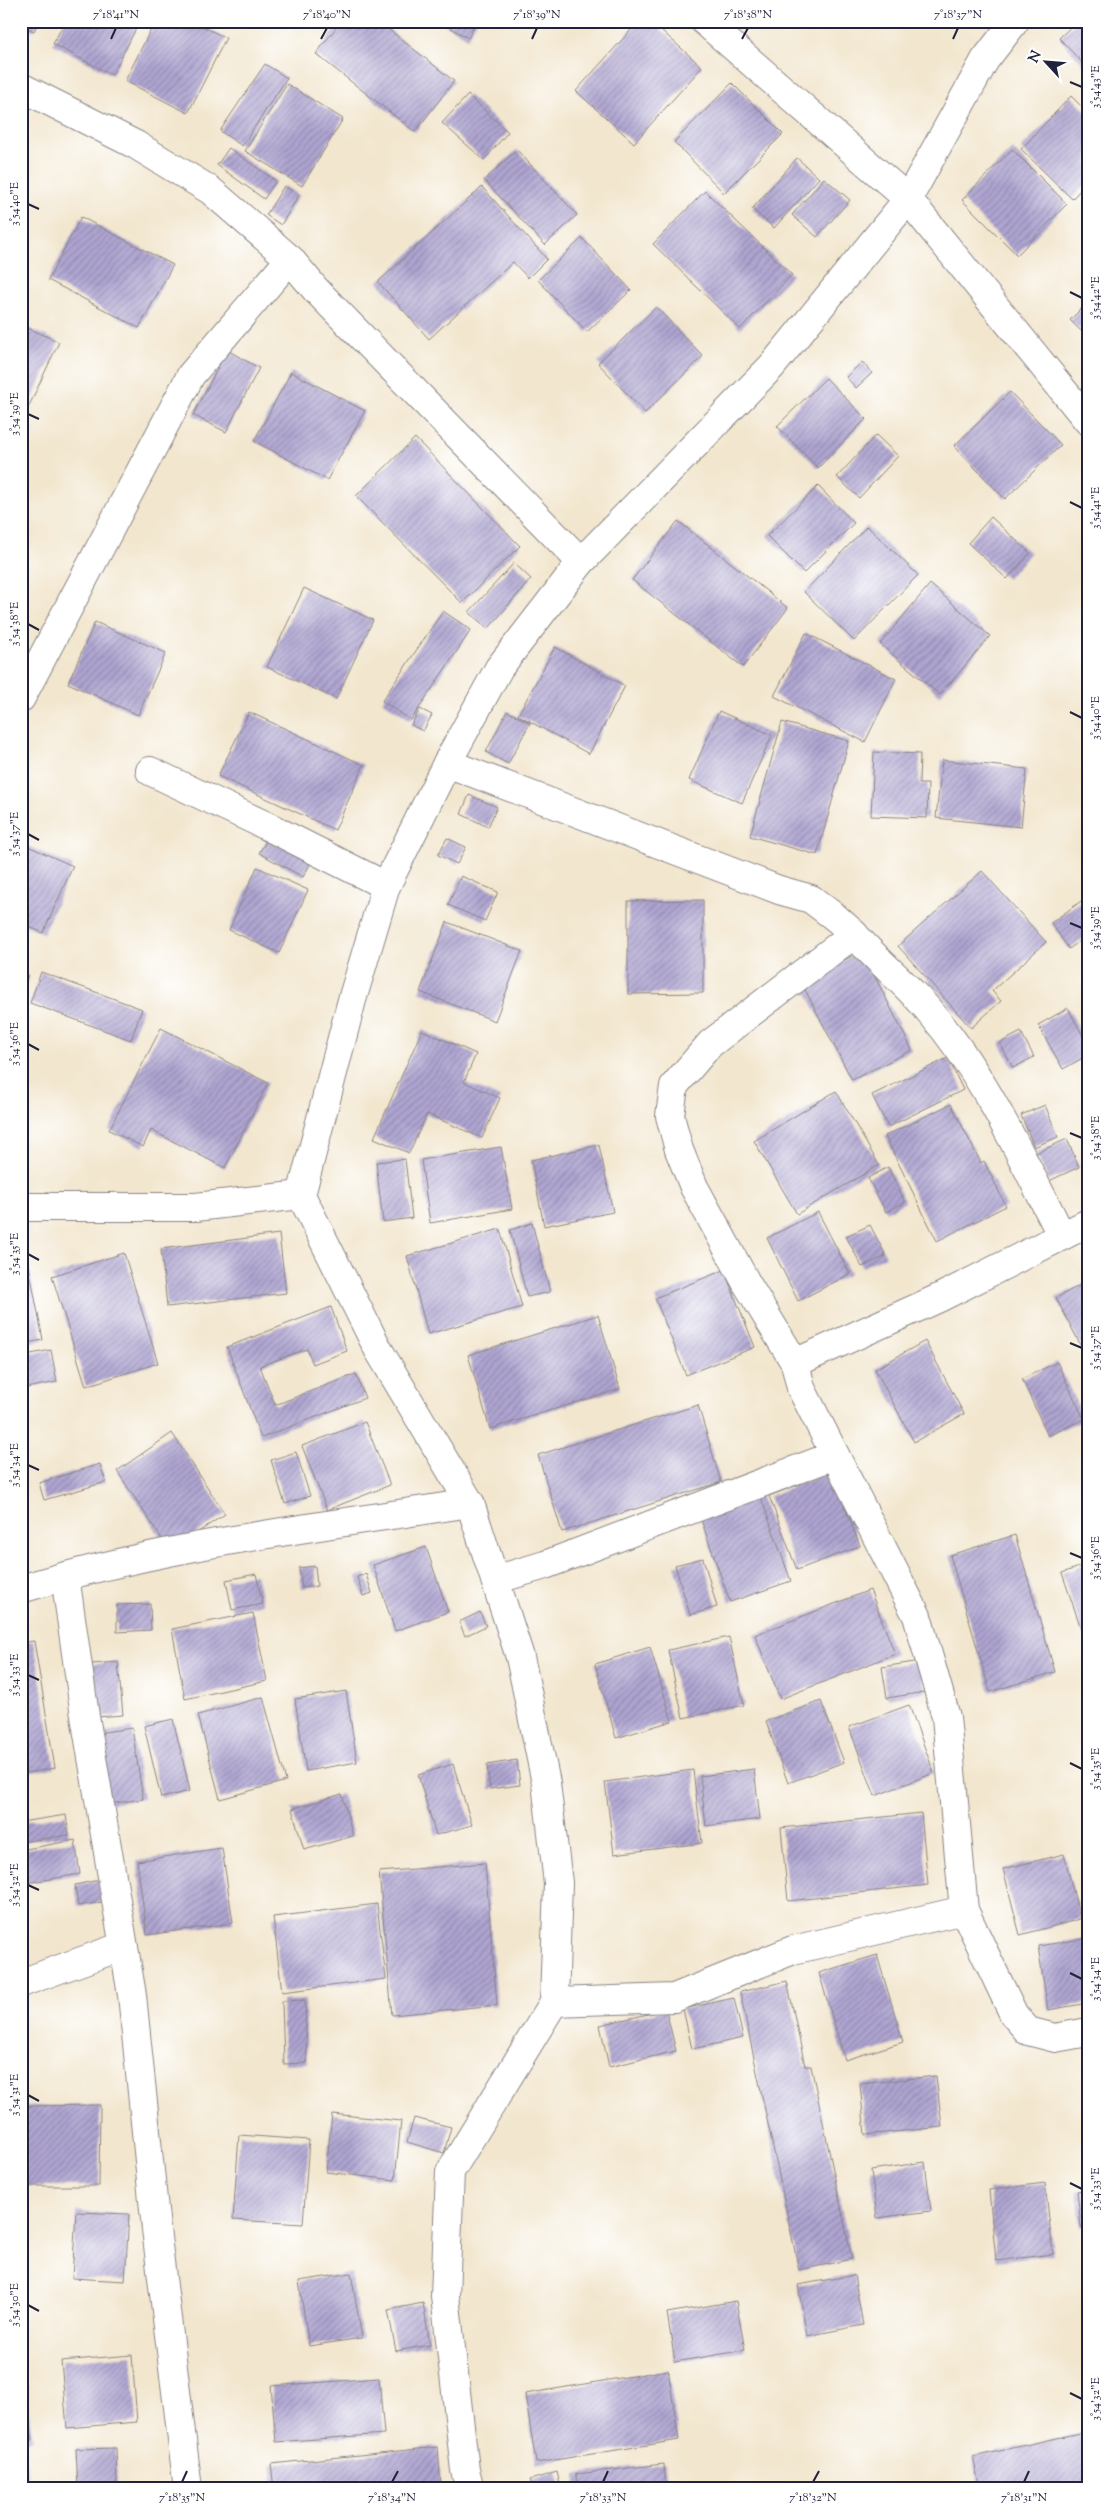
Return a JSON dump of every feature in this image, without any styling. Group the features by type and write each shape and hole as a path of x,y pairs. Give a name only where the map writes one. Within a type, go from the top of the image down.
{"street":[{"path":"704,21 908,199 1088,421"},
{"path":"470,2489 465,2470 445,2296 450,2172 554,2002 558,1882 546,1783 520,1658 470,1503 378,1348 301,1195 352,1000 386,886 447,763 500,668 581,562 772,366 908,199 986,60 1015,21"},
{"path":"21,87 136,145 210,190 290,259 328,303 581,562"},
{"path":"21,698 191,375 290,259"},
{"path":"447,763 770,887 811,899 836,918 854,934 873,957 931,1012 976,1073 1062,1236"},
{"path":"150,771 269,827 386,886"},
{"path":"854,934 710,1044 674,1086 670,1116 679,1150 694,1187 747,1284 795,1363 802,1388 916,1616 946,1717 964,1910 1014,2016 1028,2031 1055,2038 1088,2032"},
{"path":"21,1207 196,1207 301,1195"},
{"path":"795,1363 930,1302 1088,1223"},
{"path":"495,1580 545,1565 835,1455"},
{"path":"21,1589 65,1576 226,1542 470,1503"},
{"path":"65,1576 132,1995 156,2229 188,2489"},
{"path":"554,2002 674,1998 793,1950 964,1910"},
{"path":"21,1983 123,1946"}],"building":[{"path":"21,21 39,21 34,31 21,25"},
{"path":"65,21 140,21 112,75 53,44"},
{"path":"155,21 192,21 226,38 188,113 125,81"},
{"path":"341,21 378,21 454,81 415,132 316,54"},
{"path":"439,21 477,21 468,38"},
{"path":"639,21 651,21 702,67 634,143 576,91"},
{"path":"1077,21 1088,21 1088,69 1059,38"},
{"path":"265,64 287,78 242,146 220,131"},
{"path":"732,83 783,134 724,193 674,142"},
{"path":"287,84 343,119 302,186 245,151"},
{"path":"468,95 508,132 484,160 442,123"},
{"path":"1071,96 1088,113 1088,181 1072,199 1021,149"},
{"path":"229,148 276,181 264,199 217,165"},
{"path":"1012,149 1067,204 1017,255 962,200"},
{"path":"517,150 577,215 545,245 484,180"},
{"path":"797,158 819,178 774,228 752,209"},
{"path":"824,178 850,200 817,237 792,215"},
{"path":"284,186 299,195 281,225 266,215"},
{"path":"482,187 547,259 528,278 513,262 429,339 378,282"},
{"path":"705,191 792,275 740,329 653,244"},
{"path":"81,217 173,265 139,328 48,280"},
{"path":"582,238 631,290 587,332 538,280"},
{"path":"1088,302 1088,338 1070,320"},
{"path":"656,307 703,356 645,413 598,363"},
{"path":"21,325 59,342 28,408 21,404"},
{"path":"227,350 259,368 226,432 193,415"},
{"path":"862,362 872,373 856,388 846,377"},
{"path":"291,372 365,411 327,480 254,441"},
{"path":"826,378 866,419 818,468 777,426"},
{"path":"1010,392 1061,445 1005,499 954,446"},
{"path":"876,435 898,456 859,498 837,477"},
{"path":"415,438 520,546 462,603 356,496"},
{"path":"818,486 854,523 804,573 767,536"},
{"path":"991,517 1030,553 1007,579 968,543"},
{"path":"678,521 788,608 743,667 632,580"},
{"path":"867,526 918,575 854,641 804,592"},
{"path":"514,563 531,579 488,629 469,612"},
{"path":"930,584 990,636 940,695 880,644"},
{"path":"304,588 373,620 336,699 267,667"},
{"path":"443,611 471,630 411,720 382,701"},
{"path":"95,622 166,653 138,715 68,683"},
{"path":"806,633 896,679 865,742 774,696"},
{"path":"555,647 625,686 589,754 518,715"},
{"path":"420,709 432,715 423,731 411,725"},
{"path":"507,711 530,723 508,764 486,752"},
{"path":"719,711 772,735 742,803 689,780"},
{"path":"249,712 364,765 335,830 218,776"},
{"path":"782,722 849,741 817,855 750,836"},
{"path":"874,752 920,754 919,784 928,784 927,818 871,816"},
{"path":"942,760 1027,769 1021,827 936,818"},
{"path":"469,795 497,807 488,827 461,814"},
{"path":"272,831 315,855 303,877 259,853"},
{"path":"447,838 466,847 457,864 438,855"},
{"path":"21,843 73,866 43,933 21,923"},
{"path":"257,867 308,890 279,953 229,930"},
{"path":"982,871 1046,942 992,991 1001,1001 971,1028 898,946"},
{"path":"461,876 498,892 485,921 448,905"},
{"path":"1088,896 1088,935 1069,949 1051,923"},
{"path":"703,900 703,993 628,994 628,901"},
{"path":"447,922 522,951 495,1021 420,992"},
{"path":"862,951 912,1050 852,1080 801,982"},
{"path":"41,972 142,1009 131,1040 30,1003"},
{"path":"21,973 28,975 22,994 21,994"},
{"path":"1068,1008 1088,1045 1088,1055 1063,1069 1038,1025"},
{"path":"161,1028 268,1083 225,1168 151,1130 143,1147 109,1130"},
{"path":"422,1030 476,1054 464,1082 500,1098 482,1138 427,1114 409,1153 374,1138"},
{"path":"1021,1032 1034,1057 1013,1068 1000,1043"},
{"path":"948,1058 963,1090 888,1127 872,1095"},
{"path":"836,1091 879,1165 797,1214 754,1141"},
{"path":"951,1104 981,1163 984,1161 1006,1206 937,1241 885,1136"},
{"path":"1045,1105 1058,1137 1034,1147 1021,1115"},
{"path":"1067,1139 1079,1167 1049,1181 1036,1153"},
{"path":"599,1145 613,1212 544,1226 531,1160"},
{"path":"501,1147 512,1209 430,1223 421,1160"},
{"path":"405,1159 412,1218 383,1222 376,1162"},
{"path":"888,1167 905,1202 886,1212 868,1178"},
{"path":"818,1212 850,1274 798,1301 767,1238"},
{"path":"532,1223 550,1292 527,1297 510,1230"},
{"path":"870,1225 886,1256 862,1267 846,1236"},
{"path":"500,1229 522,1307 428,1334 407,1256"},
{"path":"279,1234 286,1293 167,1307 161,1249"},
{"path":"124,1253 158,1363 86,1386 52,1276"},
{"path":"27,1256 43,1340 21,1344 21,1257"},
{"path":"724,1270 755,1347 686,1375 655,1298"},
{"path":"1088,1281 1088,1359 1056,1298"},
{"path":"331,1307 347,1351 313,1364 307,1349 260,1366 275,1405 356,1374 365,1398 261,1438 227,1347"},
{"path":"598,1315 620,1389 490,1429 468,1355"},
{"path":"925,1341 964,1414 914,1442 875,1369"},
{"path":"51,1350 57,1382 21,1389 21,1356"},
{"path":"1057,1362 1084,1419 1048,1436 1022,1379"},
{"path":"698,1405 721,1482 562,1532 538,1455"},
{"path":"365,1422 390,1485 327,1510 302,1446"},
{"path":"172,1433 225,1514 170,1551 117,1471"},
{"path":"296,1452 310,1496 285,1504 271,1460"},
{"path":"100,1464 106,1482 44,1500 39,1483"},
{"path":"831,1472 860,1546 797,1570 769,1496"},
{"path":"760,1495 791,1581 730,1602 700,1517"},
{"path":"21,1515 25,1542 21,1542"},
{"path":"1015,1535 1055,1672 990,1692 950,1555"},
{"path":"426,1547 448,1612 395,1631 373,1565"},
{"path":"703,1558 717,1607 690,1615 675,1565"},
{"path":"1088,1564 1088,1646 1087,1646 1062,1573"},
{"path":"315,1566 317,1586 302,1588 299,1568"},
{"path":"256,1574 263,1604 232,1610 226,1580"},
{"path":"366,1574 372,1593 363,1596 357,1577"},
{"path":"870,1590 895,1654 780,1699 755,1635"},
{"path":"150,1604 151,1630 117,1632 117,1605"},
{"path":"480,1612 486,1626 465,1636 459,1622"},
{"path":"253,1613 267,1681 185,1699 172,1629"},
{"path":"729,1637 744,1705 683,1718 668,1650"},
{"path":"34,1641 55,1768 21,1774 21,1643"},
{"path":"650,1647 672,1721 616,1738 595,1664"},
{"path":"921,1661 925,1692 887,1698 882,1667"},
{"path":"118,1662 123,1715 97,1717 92,1664"},
{"path":"346,1691 357,1762 306,1771 295,1699"},
{"path":"263,1697 286,1781 220,1799 198,1715"},
{"path":"821,1701 844,1762 788,1783 766,1721"},
{"path":"909,1705 934,1773 875,1796 849,1727"},
{"path":"173,1719 190,1791 161,1798 144,1726"},
{"path":"132,1728 143,1799 108,1804 97,1733"},
{"path":"517,1760 520,1785 490,1789 487,1765"},
{"path":"453,1764 472,1825 436,1835 418,1775"},
{"path":"754,1769 760,1819 706,1826 700,1776"},
{"path":"693,1770 702,1843 614,1854 605,1782"},
{"path":"342,1794 353,1836 304,1850 292,1809"},
{"path":"921,1813 928,1885 788,1901 781,1828"},
{"path":"66,1815 69,1835 21,1842 21,1822"},
{"path":"75,1840 80,1874 21,1884 21,1850"},
{"path":"222,1848 233,1923 147,1935 137,1861"},
{"path":"1064,1854 1080,1919 1020,1935 1003,1869"},
{"path":"485,1863 497,2005 392,2015 379,1872"},
{"path":"99,1880 102,1902 78,1906 75,1885"},
{"path":"377,1904 386,1979 282,1992 273,1917"},
{"path":"1088,1938 1088,2003 1048,2010 1038,1946"},
{"path":"877,1955 903,2042 845,2060 819,1973"},
{"path":"787,1981 805,2066 811,2066 852,2259 799,2270 740,1992"},
{"path":"734,1998 743,2038 692,2049 683,2009"},
{"path":"305,2000 307,2063 284,2064 282,2001"},
{"path":"666,2010 676,2051 609,2067 600,2025"},
{"path":"936,2076 942,2127 865,2135 860,2084"},
{"path":"100,2105 99,2186 26,2186 26,2106"},
{"path":"332,2114 401,2121 395,2180 326,2172"},
{"path":"414,2118 451,2127 444,2153 407,2142"},
{"path":"239,2135 309,2140 303,2224 233,2220"},
{"path":"925,2162 931,2211 877,2218 871,2170"},
{"path":"1045,2183 1053,2254 996,2261 989,2190"},
{"path":"1088,2189 1088,2227 1081,2227 1077,2191"},
{"path":"76,2212 129,2214 125,2281 72,2278"},
{"path":"351,2273 362,2338 309,2346 299,2281"},
{"path":"854,2275 863,2325 807,2336 798,2285"},
{"path":"736,2301 745,2350 675,2362 667,2313"},
{"path":"423,2303 430,2345 396,2351 388,2310"},
{"path":"132,2355 137,2422 67,2428 61,2361"},
{"path":"21,2359 33,2440 21,2442"},
{"path":"668,2370 679,2440 536,2463 525,2394"},
{"path":"379,2378 384,2434 276,2442 271,2386"},
{"path":"1088,2431 1088,2489 980,2489 973,2457"},
{"path":"438,2447 441,2487 423,2489 274,2489 271,2464"},
{"path":"116,2448 117,2487 78,2488 76,2449"},
{"path":"21,2449 25,2449 28,2489 21,2489"},
{"path":"664,2464 666,2489 577,2489 576,2474"},
{"path":"557,2472 561,2489 533,2489 530,2480"}]}
